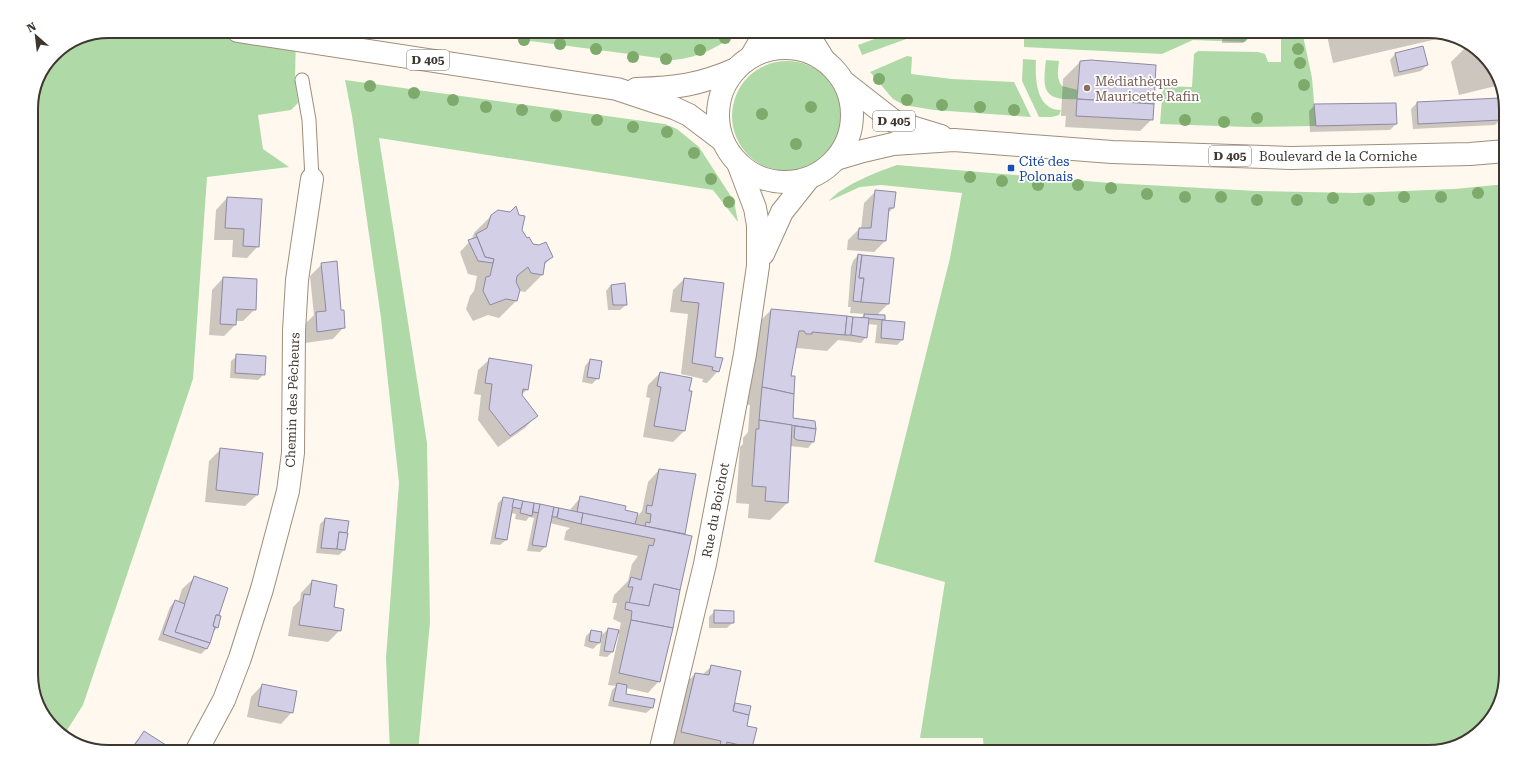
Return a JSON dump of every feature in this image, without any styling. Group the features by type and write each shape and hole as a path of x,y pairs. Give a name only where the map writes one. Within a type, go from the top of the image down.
{"main road":[{"name":"D 405","path":"284,38 617,89 676,88 710,80 743,63"},
{"path":"743,63 769,49 788,48 807,51 824,60 835,69 845,83 850,94 853,117 848,139 836,159 829,167 809,178 788,183 766,180 746,170 738,163 722,140 718,119 720,97 724,87 761,38"},
{"path":"810,38 824,60"},
{"name":"D 405","path":"845,83 895,122 954,140"},
{"name":"D 405","path":"617,89 674,108 689,115 722,140"},
{"name":"Boulevard de la Corniche","path":"836,159 893,144 954,140 1112,152 1292,158 1470,154 1499,152"},
{"name":"Rue du Boichot","path":"662,745 705,564 745,354 758,266 758,225 755,208 738,163"},
{"name":"Rue du Boichot","path":"758,266 774,226 782,212 809,178"},
{"name":"Chemin des Pêcheurs","path":"200,745 224,700 240,658 264,582 288,491 293,453 294,331 297,280 312,179"}],"lane":[{"name":"Chemin des Pêcheurs","path":"302,80 309,120 312,179"}],"green space":[{"path":"104,38 296,38 295,80 298,103 291,110 258,115 263,149 289,167 207,177 193,379 83,705 67,731 56,721 45,706 39,688 38,679 38,104 40,90 50,69 62,56 73,47 90,40"},
{"path":"508,38 730,38 700,54 674,60"},
{"path":"877,38 909,38 862,55 858,45"},
{"path":"1024,38 1249,38 1245,42 1193,40 1162,54 1024,47"},
{"path":"1281,38 1303,38 1312,78 1316,126 1248,127 1160,124 1163,86 1192,87 1194,54 1198,51 1258,52 1265,54 1268,62 1281,62"},
{"path":"907,56 912,57 911,74 952,79 1014,82 1031,117 934,110 904,105 893,99 870,72"},
{"path":"1023,59 1036,60 1036,76 1039,92 1046,105 1053,109 1061,110 1059,115 1052,117 1039,117 1022,81"},
{"path":"1046,60 1059,61 1058,74 1060,83 1062,86 1078,90 1077,99 1058,98 1052,96 1048,92 1045,86"},
{"path":"787,61 808,65 818,70 826,77 833,85 838,95 842,116 838,137 833,147 826,155 818,162 808,167 787,171 766,167 756,162 748,155 741,147 736,137 732,116 736,95 741,85 748,77 756,70 766,65"},
{"path":"345,80 665,124 677,129 699,147 734,201 738,222 713,190 379,138 427,443 430,622 419,745 390,745 386,658 399,483 381,318 352,116"},
{"path":"897,165 1110,183 1257,191 1355,193 1454,189 1499,185 1499,679 1498,688 1492,706 1481,721 1464,736 1447,743 1428,745 984,745 983,738 920,738 945,582 874,562 950,258 962,193 881,185 860,187 829,201 842,190 871,175"}],"building":[{"path":"1423,46 1428,65 1399,72 1395,53"},
{"path":"1091,60 1156,65 1154,104 1077,99 1080,61"},
{"path":"1498,98 1499,120 1418,124 1417,102"},
{"path":"1077,99 1154,104 1153,120 1076,116"},
{"path":"1396,103 1397,124 1316,126 1314,104"},
{"path":"875,190 896,192 894,208 889,208 886,241 858,239 859,228 871,228"},
{"path":"227,197 262,199 259,247 243,246 244,229 225,228"},
{"path":"516,206 519,215 525,216 522,230 527,238 529,237 533,244 539,245 546,242 553,257 545,262 543,275 531,273 528,267 517,276 516,282 520,290 517,301 506,299 490,305 483,291 486,277 490,276 494,259 485,257 476,234 487,228 491,215 498,210 510,212"},
{"path":"477,237 485,257 494,259 493,263 478,261 468,240"},
{"path":"858,254 862,255 859,278 864,278 861,302 853,301"},
{"path":"862,255 894,258 889,304 861,302 864,278 859,278"},
{"path":"337,261 341,310 344,310 345,328 317,332 316,312 326,311 321,263"},
{"path":"223,277 257,279 256,310 237,309 236,325 220,324"},
{"path":"684,278 724,283 715,357 723,358 719,372 712,370 713,367 692,363 699,303 681,301"},
{"path":"625,283 627,305 613,305 611,285"},
{"path":"771,309 847,316 845,335 812,332 812,334 806,334 804,331 799,331 791,376 795,376 794,394 762,387"},
{"path":"864,314 885,315 885,320 864,318"},
{"path":"847,316 853,317 851,335 845,335"},
{"path":"853,317 869,318 867,338 851,335"},
{"path":"882,320 905,322 903,340 881,338"},
{"path":"236,354 266,356 265,375 235,373"},
{"path":"489,358 532,365 528,390 523,389 522,395 538,416 510,436 489,409 492,384 485,383"},
{"path":"590,359 602,361 599,379 587,377"},
{"path":"660,372 692,378 689,391 692,391 685,431 654,426 661,387 657,386"},
{"path":"762,387 794,394 793,418 815,421 816,429 759,420"},
{"path":"759,420 792,425 788,503 765,501 766,487 752,486 756,429 759,429"},
{"path":"795,426 816,429 814,442 797,440 794,438"},
{"path":"220,448 263,453 258,495 216,490"},
{"path":"659,469 696,474 685,534 645,526 646,522 650,523 651,514 646,513 647,505 652,506"},
{"path":"580,496 626,506 625,510 638,513 635,524 577,512"},
{"path":"503,497 514,499 507,540 495,538"},
{"path":"514,499 523,501 521,509 512,507"},
{"path":"523,501 534,503 532,516 520,513"},
{"path":"534,503 540,504 539,513 533,512"},
{"path":"540,504 554,507 546,547 532,545"},
{"path":"554,507 559,508 557,517 552,517"},
{"path":"559,508 583,513 581,524 557,518"},
{"path":"583,513 692,536 680,590 654,584 649,606 629,603 633,587 628,587 631,577 641,580 649,545 653,546 655,539 581,524"},
{"path":"325,518 349,521 347,533 339,532 337,549 321,548"},
{"path":"339,532 348,533 345,550 337,549"},
{"path":"194,576 228,588 219,615 216,615 213,626 215,627 210,643 175,632"},
{"path":"312,580 337,585 334,607 344,609 341,631 299,625 304,594 310,595"},
{"path":"654,584 680,590 673,628 631,620 632,611 625,609 626,602 649,606"},
{"path":"175,600 185,604 175,632 210,643 207,649 163,634"},
{"path":"714,610 734,611 734,623 714,623"},
{"path":"216,615 221,616 218,628 213,626"},
{"path":"631,620 673,628 660,682 619,673"},
{"path":"608,628 619,630 613,652 604,651"},
{"path":"591,630 602,632 600,643 589,641"},
{"path":"711,665 741,671 733,711 749,715 747,726 757,728 753,745 740,745 727,742 726,745 720,745 721,741 681,732 695,673 709,675"},
{"path":"617,683 627,685 626,694 655,699 653,708 613,701"},
{"path":"262,684 297,691 293,713 258,706"},
{"path":"735,703 751,706 749,715 733,711"},
{"path":"144,731 166,745 135,745"}],"place":[{"name":"Médiathèque Mauricette Rafin","path":"1087,88"},
{"name":"Cité des Polonais","path":"1011,168"}]}
